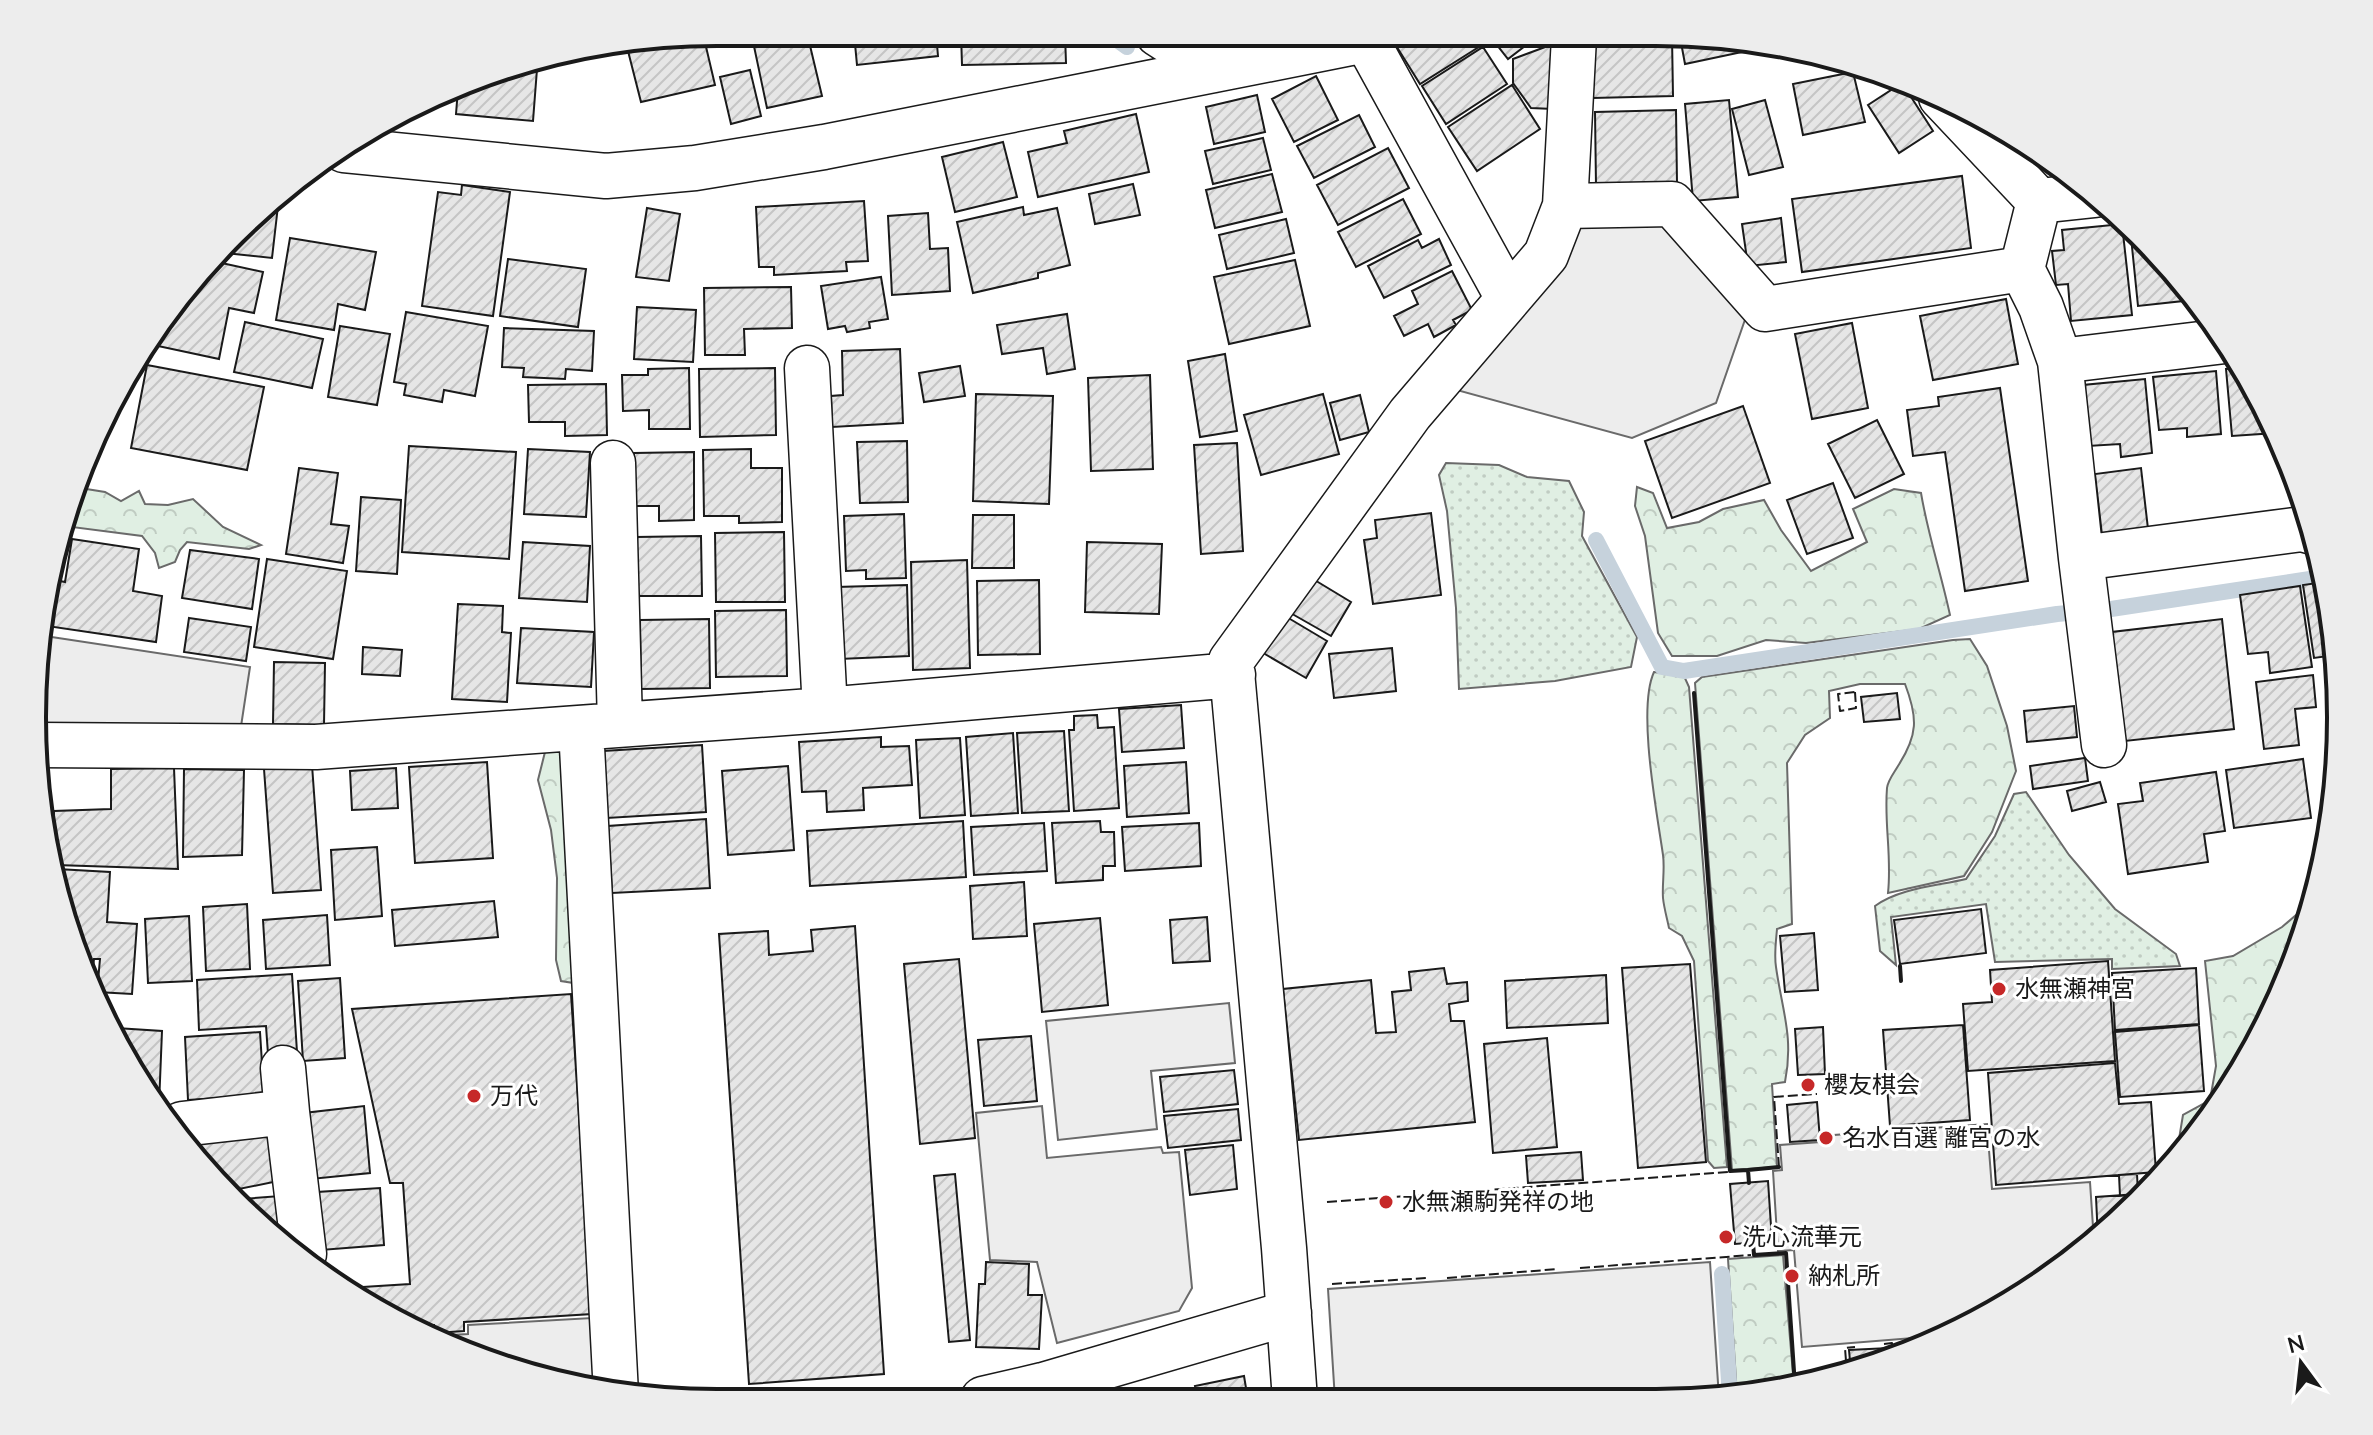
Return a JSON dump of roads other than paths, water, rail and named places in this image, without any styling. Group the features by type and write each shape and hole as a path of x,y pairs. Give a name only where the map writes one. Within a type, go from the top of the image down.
{"street":[{"path":"1177,46 1214,70"},
{"path":"357,151 606,176 680,169 824,147 1325,46"},
{"path":"1372,46 1508,298"},
{"path":"1294,1389 1231,661 1410,414 1546,255 1565,206 1574,46"},
{"path":"1964,122 2039,201"},
{"path":"2039,201 2078,197"},
{"path":"2039,201 2022,269 2041,307 2060,361 2104,745"},
{"path":"1565,206 1672,204 1765,309 2022,269"},
{"path":"2060,361 2213,342"},
{"path":"807,368 825,710"},
{"path":"613,463 601,726 616,1381"},
{"path":"2081,558 2299,529"},
{"path":"47,745 316,747 825,710 1233,675"},
{"path":"283,1068 303,1245"},
{"path":"183,1124 287,1112"},
{"path":"1026,1389 1289,1313"}],"waterway":[{"path":"1596,540 1662,667 1684,671 2312,579"},
{"path":"1722,1274 1729,1385"}],"place":[{"name":"水無瀬神宮","path":"1999,989"},
{"name":"櫻友棋会","path":"1808,1085"},
{"name":"万代","path":"474,1096"},
{"name":"名水百選 離宮の水","path":"1826,1138"},
{"name":"水無瀬駒発祥の地","path":"1386,1202"},
{"name":"洗心流華元","path":"1726,1237"},
{"name":"納札所","path":"1792,1276"}]}
